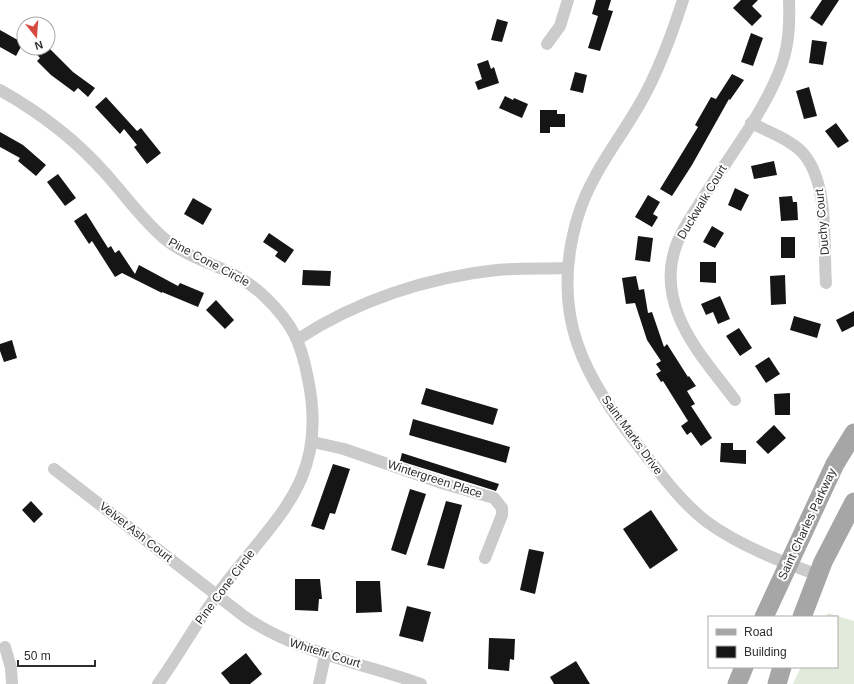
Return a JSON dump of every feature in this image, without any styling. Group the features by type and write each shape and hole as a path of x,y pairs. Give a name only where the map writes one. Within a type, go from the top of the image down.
{"main road":[{"name":"Saint Charles Parkway","path":"764,616 835,464 854,433"},
{"path":"802,616 818,574 854,502"},
{"path":"738,684 744,668"},
{"path":"777,684 782,668"}],"street":[{"path":"547,44 560,26 568,0"},
{"name":"Saint Marks Drive","path":"683,0 671,37 652,83 597,174 584,199 572,238 567,268 567,302 576,340 592,378 627,432 668,485 695,512 708,522 749,546 788,564 818,574"},
{"name":"Duckwalk Court","path":"735,400 685,330 673,297 670,281 671,266 675,248 685,227 770,91 784,56 789,32 789,0"},
{"name":"Pine Cone Circle","path":"0,90 44,118 81,148 106,173 143,219 169,242 236,275 253,286 277,309 298,339 303,354 312,400 314,426 313,442 300,482 285,509 217,594 158,684"},
{"name":"Duchy Court","path":"751,123 796,147 808,160 816,175 821,196 826,284"},
{"path":"298,339 314,329 366,304 434,281 498,270 567,268"},
{"name":"Wintergreen Place","path":"313,442 344,449 445,484 494,498 500,505 502,515 486,558"},
{"name":"Velvet Ash Court","path":"54,469 217,594"},
{"name":"Whitefir Court","path":"217,594 245,617 269,632 295,645 325,656 358,664 421,684"},
{"path":"5,647 11,668 12,684"},
{"path":"319,684 325,656"}],"shaded area":[{"path":"828,613 838,616 826,616"},
{"path":"838,616 854,621 854,684 793,684 801,668 838,668"}],"building":[{"path":"596,0 611,0 608,10 613,11 600,51 588,48 598,16 592,14"},
{"path":"741,0 758,0 752,6 762,16 752,26 733,8"},
{"path":"822,0 839,0 822,26 810,18"},
{"path":"497,19 508,22 502,42 491,40"},
{"path":"0,30 16,39 16,56 0,47"},
{"path":"751,33 763,38 753,66 741,62"},
{"path":"812,40 827,42 823,65 809,63"},
{"path":"56,55 73,72 95,88 88,97 78,88 74,92 51,75 37,61 40,58 38,56"},
{"path":"488,60 491,69 494,67 499,83 478,90 475,82 482,79 477,64"},
{"path":"575,72 587,75 583,93 570,90"},
{"path":"732,74 744,80 730,100 729,99 692,165 672,196 660,189 698,127 695,125 711,97 716,99"},
{"path":"809,87 817,116 804,119 796,91"},
{"path":"505,96 528,104 522,118 499,108"},
{"path":"106,97 137,131 141,128 161,153 147,164 134,147 137,145 124,129 120,134 95,107"},
{"path":"540,110 557,110 557,114 565,114 565,127 550,127 550,133 540,133"},
{"path":"836,123 849,141 838,148 825,131"},
{"path":"0,132 23,145 46,165 36,176 18,161 20,158 0,147"},
{"path":"774,161 777,175 754,179 751,166"},
{"path":"58,174 76,198 65,206 47,182"},
{"path":"735,188 749,195 741,211 728,205"},
{"path":"648,195 660,202 653,214 658,217 652,227 635,217"},
{"path":"792,196 793,202 797,202 798,220 781,221 779,197"},
{"path":"193,198 212,209 203,225 184,214"},
{"path":"86,213 108,248 111,246 115,253 119,250 135,274 139,265 178,286 180,283 204,293 198,307 162,293 122,273 115,277 92,241 89,244 74,221"},
{"path":"712,226 724,233 715,248 703,242"},
{"path":"269,233 294,250 285,263 275,256 278,252 263,242"},
{"path":"638,236 653,238 650,262 635,260"},
{"path":"781,237 795,237 795,258 781,258"},
{"path":"700,262 716,262 716,283 700,282"},
{"path":"303,270 331,271 330,286 302,285"},
{"path":"785,275 786,304 771,305 770,276"},
{"path":"636,276 639,290 644,289 648,313 652,312 664,347 667,344 688,377 689,376 696,386 687,391 695,404 691,406 712,438 701,446 691,432 687,435 681,426 688,421 663,381 661,382 656,374 661,371 656,364 661,361 647,340 635,303 626,304 622,278"},
{"path":"720,296 730,319 718,324 713,312 706,315 701,304"},
{"path":"216,300 234,320 225,329 206,310"},
{"path":"854,311 854,326 842,332 836,320"},
{"path":"794,316 821,324 817,338 790,330"},
{"path":"739,328 752,348 740,356 726,336"},
{"path":"12,340 17,358 4,362 0,351 0,344"},
{"path":"769,357 780,374 766,383 755,366"},
{"path":"426,388 498,409 493,425 421,404"},
{"path":"790,393 790,415 775,415 774,394"},
{"path":"413,419 510,447 506,463 409,435"},
{"path":"774,425 786,438 768,454 756,442"},
{"path":"721,443 733,443 733,450 746,450 746,464 720,462"},
{"path":"402,453 499,484 496,491 400,461"},
{"path":"333,464 350,469 335,514 330,513 324,530 311,526"},
{"path":"410,489 426,494 406,555 391,550"},
{"path":"31,501 43,514 34,523 22,510"},
{"path":"446,501 462,505 444,569 427,565"},
{"path":"651,510 678,550 650,569 623,529"},
{"path":"529,549 544,552 535,594 520,590"},
{"path":"295,579 320,579 322,599 319,599 318,611 295,610"},
{"path":"356,581 380,581 382,612 356,613"},
{"path":"407,606 431,612 423,642 399,636"},
{"path":"489,638 515,639 514,660 510,659 509,671 488,669"},
{"path":"246,653 262,674 250,684 230,684 221,673"},
{"path":"576,661 590,684 554,684 550,677"}]}
